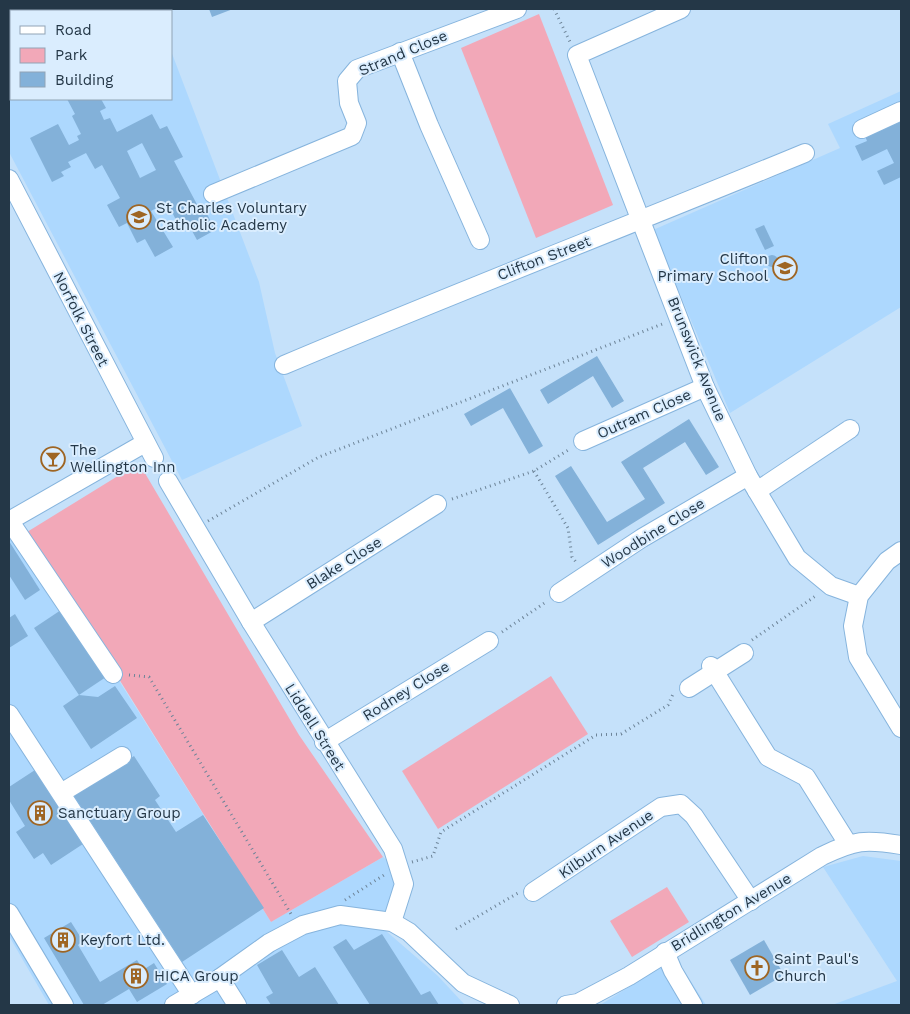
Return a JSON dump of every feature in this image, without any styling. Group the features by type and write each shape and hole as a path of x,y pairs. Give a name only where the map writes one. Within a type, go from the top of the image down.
{"street":[{"name":"Strand Close","path":"213,194 352,136 357,123 349,103 346,81 357,69 517,9"},
{"path":"577,55 681,9"},
{"path":"400,52 429,125 480,240"},
{"name":"Brunswick Avenue","path":"577,55 705,387 748,476 797,558 830,586 859,596"},
{"path":"862,129 901,111"},
{"name":"Clifton Street","path":"284,365 467,288 642,221 804,153"},
{"name":"Norfolk Street","path":"9,179 150,450 9,520"},
{"name":"Outram Close","path":"583,441 705,387"},
{"path":"757,491 850,429"},
{"name":"Woodbine Close","path":"559,593 642,538 748,476"},
{"path":"168,481 199,533"},
{"name":"Blake Close","path":"250,622 437,504"},
{"path":"9,520 114,674"},
{"name":"Liddell Street","path":"199,533 250,622 393,849 404,884 392,922"},
{"path":"901,551 887,561 859,596 853,626 858,657 901,728"},
{"name":"Rodney Close","path":"324,742 489,641"},
{"path":"682,688 744,649"},
{"path":"713,669 768,757 806,777 848,844"},
{"path":"9,714 192,995"},
{"path":"60,793 122,756"},
{"name":"Kilburn Avenue","path":"533,892 661,807 681,804 694,816 751,902"},
{"name":"Bridlington Avenue","path":"566,1005 578,1003 612,985 751,902 822,856 848,844 871,840 901,845"},
{"path":"9,914 64,1005"},
{"path":"174,1005 220,978 268,943 299,927 340,915 392,922 409,932 463,983 510,1005"},
{"path":"665,952 673,971 693,1005"},
{"path":"220,978 236,1005"}],"path":[{"path":"554,9 577,55"},
{"path":"199,533 318,457 680,318"},
{"path":"437,504 534,471 583,441"},
{"path":"534,471 568,528 572,557 585,576"},
{"path":"744,649 784,620 786,614 830,586"},
{"path":"489,641 559,593"},
{"path":"114,674 149,678 299,927"},
{"path":"341,902 398,866 432,856 441,832 596,734 621,734 668,705 682,688"},
{"path":"456,929 519,893 533,892"}],"shaded area":[{"name":"St Charles Voluntary Catholic Academy","path":"172,54 259,282 275,353 302,426 182,480 9,152 9,97 10,100 172,100"},
{"name":"Clifton Primary School","path":"901,91 901,307 730,413 653,230 840,148 828,124"},
{"path":"9,506 271,922 383,857 413,881 386,931 438,976 465,1005 49,1005 9,936"},
{"path":"863,856 901,861 901,1005 832,1005 897,981 823,867"},
{"path":"676,958 706,1005 600,1005"}],"green space":[{"path":"539,14 613,205 536,238 461,48"},
{"path":"139,463 299,735 383,857 271,922 27,532"},
{"path":"551,676 588,734 438,829 402,771"},
{"path":"667,887 689,922 632,957 610,921"}],"building":[{"path":"209,9 233,9 212,17"},
{"path":"9,11 10,74 9,75"},
{"path":"68,100 102,100 106,108 100,111 104,120 110,118 117,132 152,114 160,129 167,126 183,157 174,161 201,212 205,210 215,230 197,240 186,220 178,224 167,202 151,211 173,247 155,257 145,239 137,243 127,223 119,227 107,205 120,198 102,165 95,169 86,153 68,162 71,167 61,172 64,176 52,182 30,138 58,124 69,145 79,140 77,136 81,134 72,116 75,114","holes":["142,143 156,170 140,178 127,151"]},
{"path":"901,119 901,177 884,185 877,171 894,163 887,149 862,161 855,146 867,141 865,136"},
{"path":"764,225 774,246 765,250 755,229"},
{"path":"770,255 774,255 778,261 774,267 770,267 766,263 766,259"},
{"path":"597,356 624,401 612,408 593,376 548,404 540,390"},
{"path":"510,388 543,446 529,454 503,408 471,426 464,414"},
{"path":"689,419 719,467 706,475 685,442 643,468 665,503 598,545 555,476 571,466 607,522 645,499 621,462"},
{"path":"9,541 40,590 25,600 9,575"},
{"path":"61,610 106,677 79,695 34,628"},
{"path":"15,614 28,636 9,648 9,618"},
{"path":"115,686 137,718 91,749 63,706 79,695 98,697"},
{"path":"134,756 160,796 155,800 176,832 203,815 264,908 182,962 74,796"},
{"name":"Sanctuary Group","path":"35,770 83,844 51,865 43,853 34,859 16,832 25,826 9,800 9,787"},
{"name":"HICA Group","path":"71,922 83,941 78,945 100,982 137,960 143,970 154,963 167,984 137,1002 129,989 102,1005 84,1005 44,938"},
{"path":"382,934 421,995 430,991 439,1005 370,1005 333,947 346,939 354,950"},
{"name":"Saint Paul's Church","path":"764,940 784,975 750,995 730,960"},
{"path":"282,950 299,977 315,967 339,1005 271,1005 266,997 273,993 257,965"}],"place":[{"name":"St Charles Voluntary Catholic Academy","path":"139,217"},
{"name":"Clifton Primary School","path":"785,268"},
{"name":"The Wellington Inn","path":"53,459"},
{"name":"Sanctuary Group","path":"40,813"},
{"name":"Keyfort Ltd.","path":"63,940"},
{"name":"Saint Paul's Church","path":"757,968"},
{"name":"HICA Group","path":"136,976"}]}
